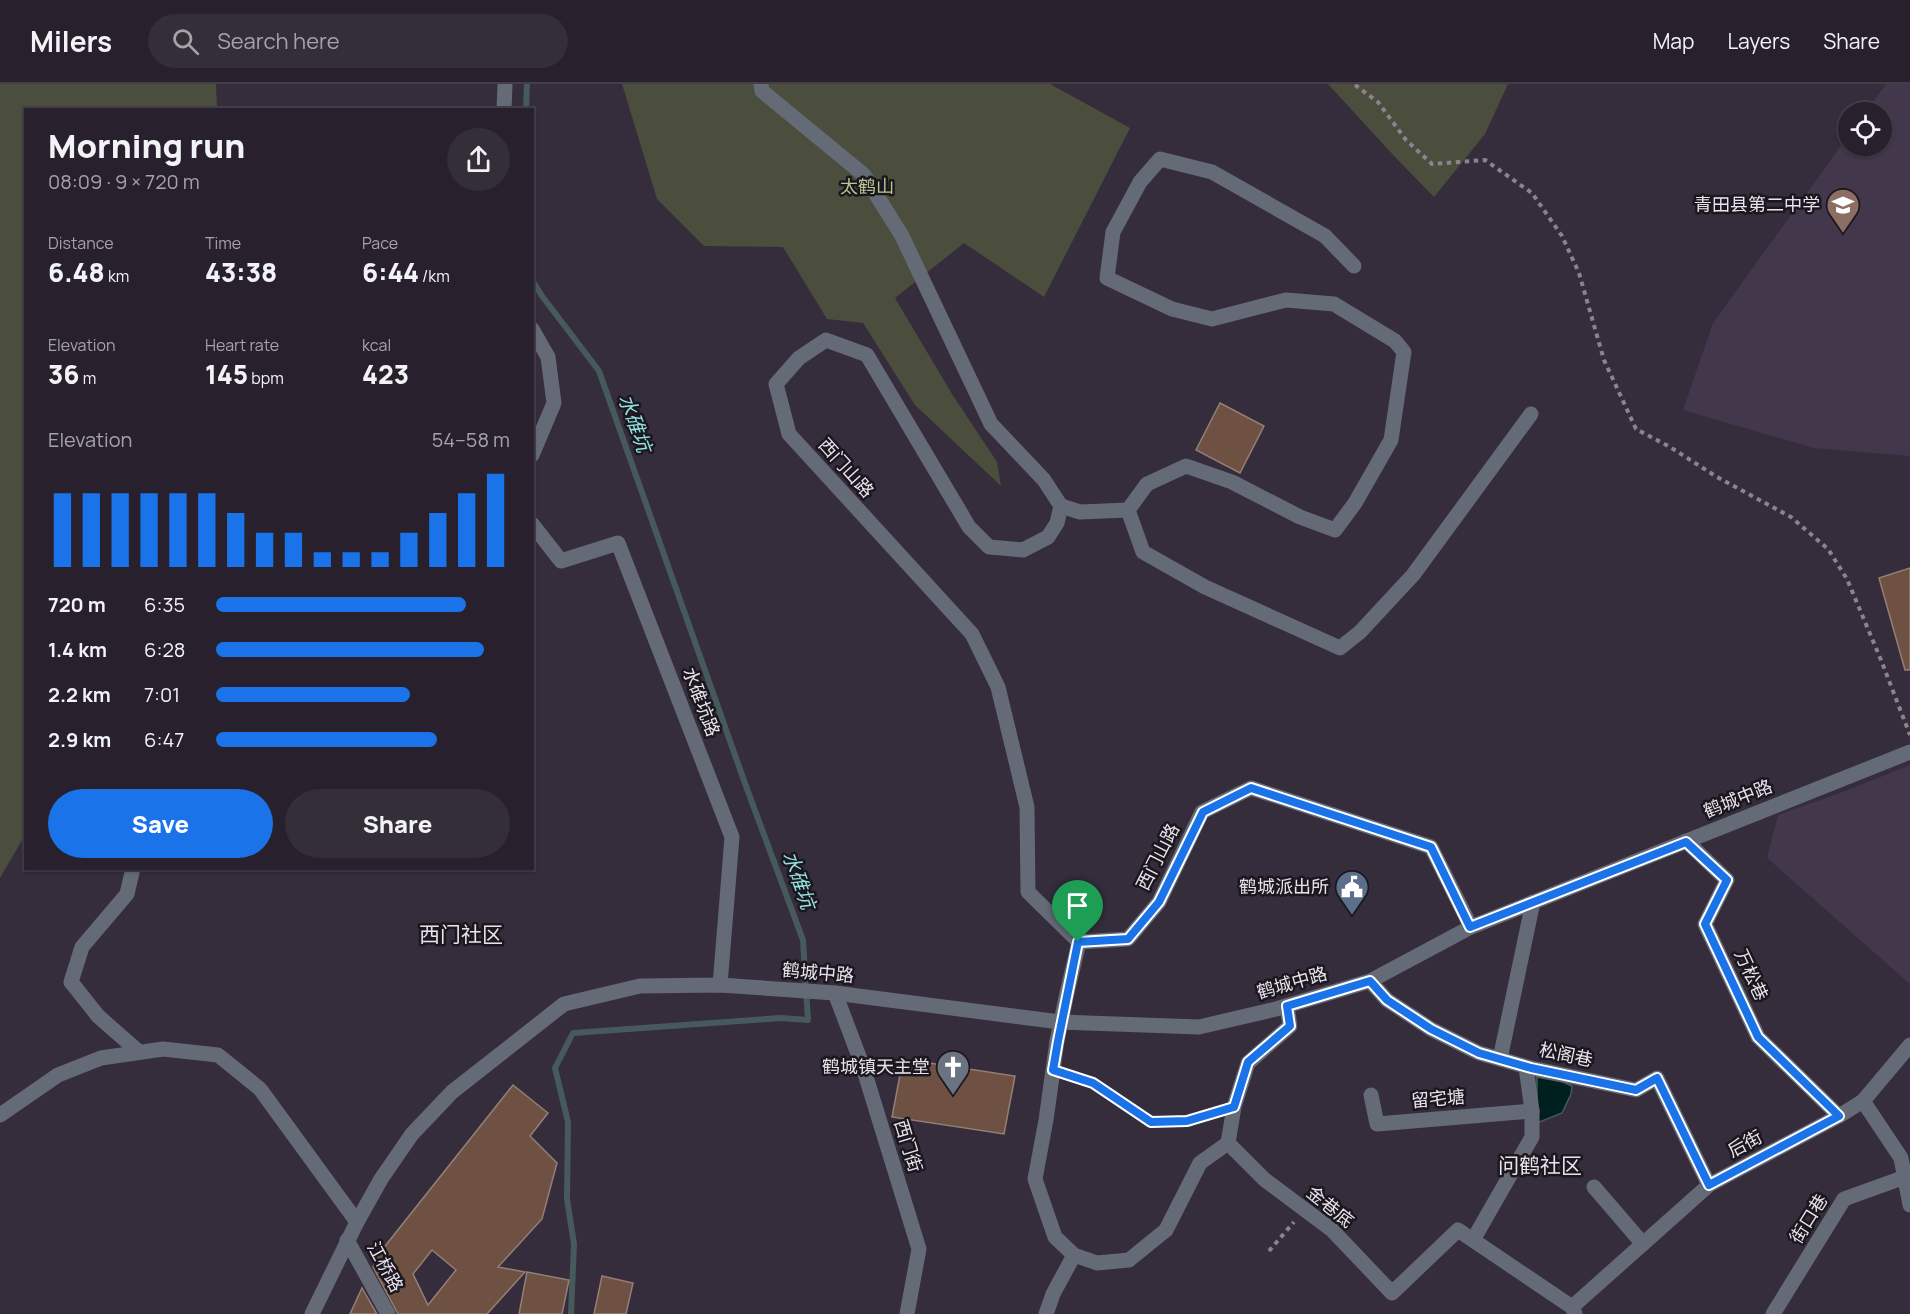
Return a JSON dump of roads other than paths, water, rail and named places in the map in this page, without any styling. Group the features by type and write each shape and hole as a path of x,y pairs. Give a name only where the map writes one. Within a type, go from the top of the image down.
{"street":[{"path":"504,108 505,84"},
{"path":"761,84 762,91 864,175 902,236 991,424 1044,480 1061,506 1080,512 1128,510"},
{"path":"1128,510 1147,484 1186,466 1232,482 1300,517 1335,530 1355,503 1391,440 1404,352 1395,341 1334,304 1286,300 1212,319 1172,309 1107,278 1113,232 1140,182 1160,159 1212,172 1325,236 1354,266"},
{"path":"534,332 548,357 554,403 534,450"},
{"name":"西门山路","path":"1061,506 1057,523 1048,537 1023,550 988,547 969,527 867,355 826,340 799,358 776,384 789,434 972,634 998,687 1028,807 1028,892 1078,942 1128,939 1159,902 1203,812 1251,788 1431,847 1470,927"},
{"path":"1128,510 1143,552 1205,587 1340,648 1360,632 1413,576 1531,414"},
{"name":"水碓坑路","path":"534,527 561,561 618,543 732,837 720,985"},
{"name":"鹤城中路","path":"312,1314 357,1222 381,1179 412,1134 452,1092 564,1004 640,986 720,985 828,993 1060,1022 1199,1027 1287,1006 1370,981 1470,927 1910,752"},
{"name":"万松巷","path":"1686,842 1727,880 1705,924 1758,1037 1839,1116"},
{"path":"133,870 128,894 82,947 71,982 98,1016 139,1052"},
{"path":"1500,1059 1533,902"},
{"path":"1078,942 1058,1041 1035,1179 1055,1237 1074,1255 1097,1263 1129,1260 1166,1230 1200,1163 1228,1143 1234,1107 1248,1062 1290,1026 1287,1006"},
{"name":"松阁巷","path":"1370,981 1387,1000 1431,1029 1479,1053 1526,1067 1636,1090 1657,1078 1709,1185"},
{"name":"西门街","path":"828,993 863,1067 919,1249 907,1314"},
{"name":"后街","path":"1574,1311 1643,1244 1709,1185 1863,1101 1910,1045"},
{"path":"0,1115 58,1075 101,1058 163,1049 218,1055 260,1089 357,1222"},
{"path":"1473,1240 1532,1137 1532,1111 1526,1067"},
{"name":"留宅塘","path":"1371,1095 1377,1124 1532,1111"},
{"path":"1863,1101 1901,1158 1910,1205"},
{"name":"金巷底","path":"1228,1143 1265,1180 1332,1230 1392,1293 1458,1230 1574,1311"},
{"name":"街口巷","path":"1773,1314 1844,1199 1905,1177"},
{"path":"1594,1187 1643,1244"},
{"name":"江桥路","path":"347,1240 388,1314"},
{"path":"1046,1314 1053,1294 1074,1255"}],"waterway":[{"name":"水碓坑","path":"526,108 527,84"},
{"name":"水碓坑","path":"534,283 599,371 803,940 808,1020 781,1018 573,1033 555,1068 568,1122 567,1199 574,1244 571,1314"}],"place":[{"name":"青田县第二中学","path":"1843,234"},
{"name":"鹤城派出所","path":"1352,916"},
{"name":"鹤城镇天主堂","path":"953,1096"}],"district":[{"name":"西门社区","path":"461,935"},
{"name":"问鹤社区","path":"1540,1166"}],"park label":[{"name":"太鹤山","path":"867,187"}]}
